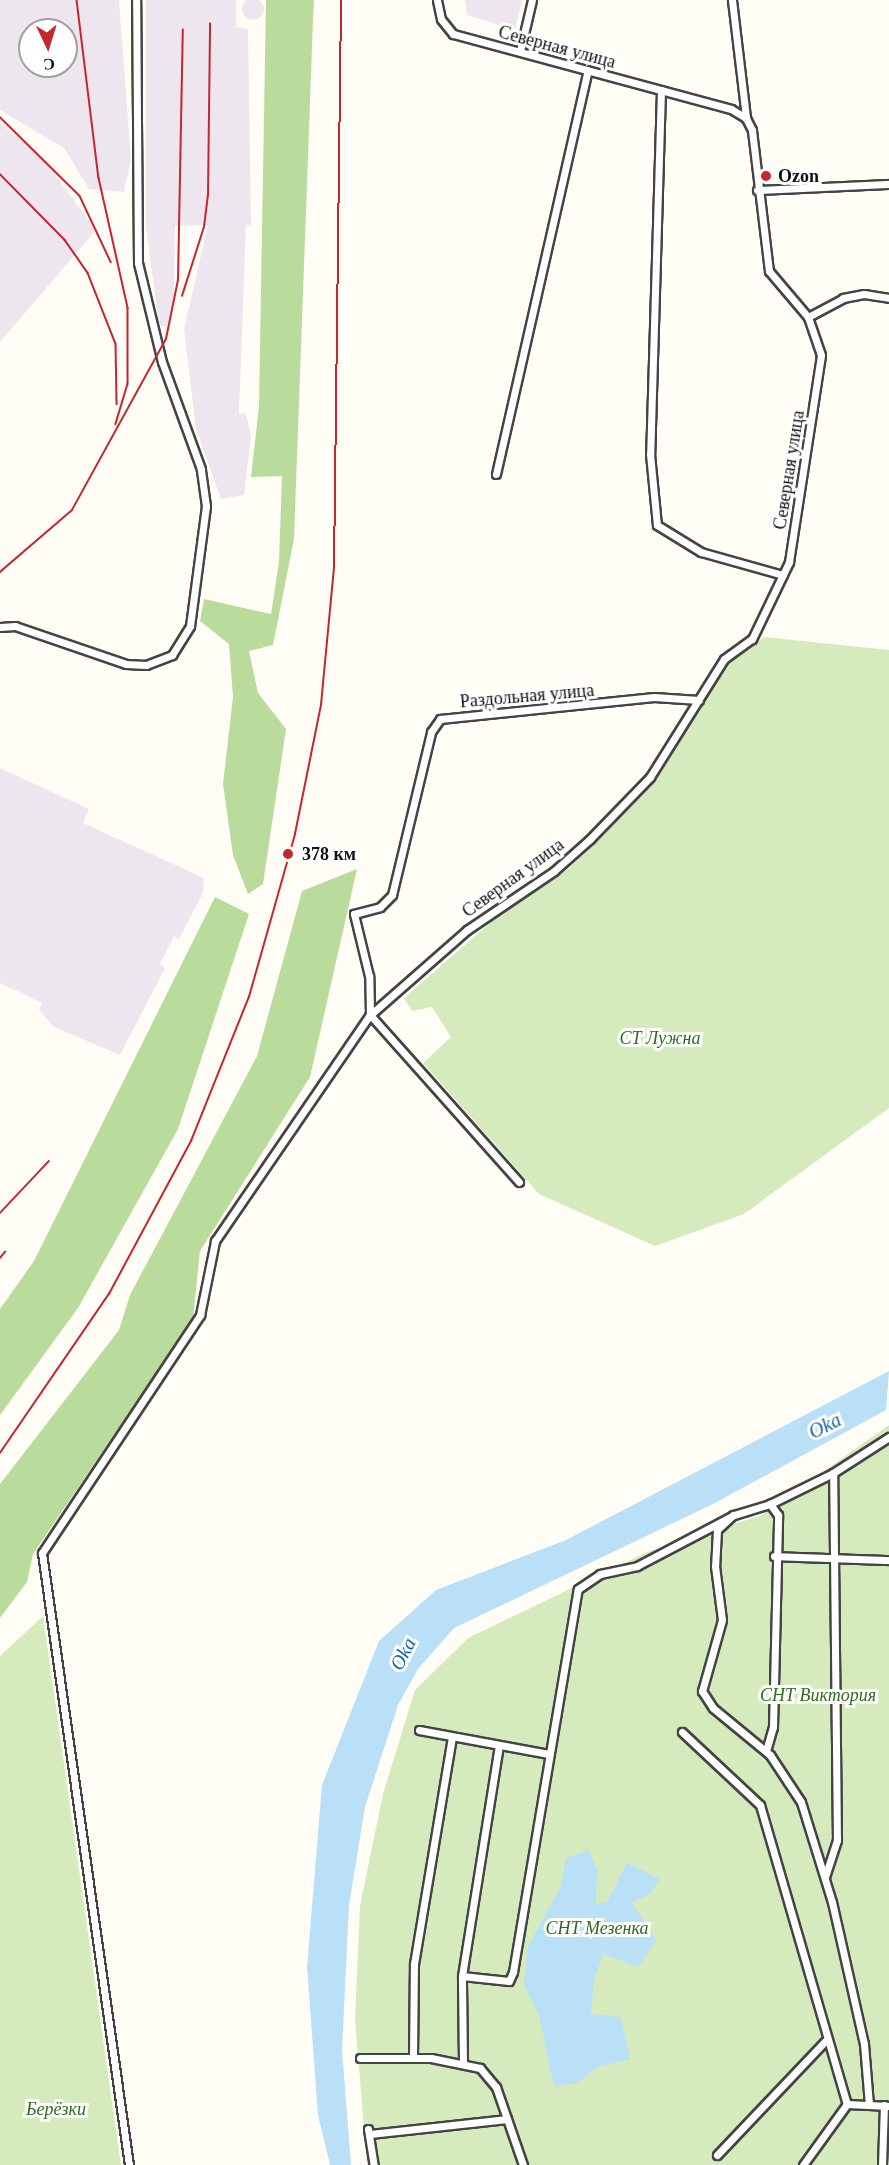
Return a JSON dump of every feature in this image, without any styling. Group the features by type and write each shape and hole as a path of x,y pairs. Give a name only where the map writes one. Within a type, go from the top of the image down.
{"street":[{"path":"0,627 15,626 146,665 172,655 190,626 207,506 201,469 162,362 138,263 136,0"},
{"name":"Северная улица","path":"129,2165 42,1553 200,1316 214,1241 369,1015 467,930 554,871 590,839 650,777 724,658 752,639 783,575 822,355 808,317 769,271 757,190 752,130 746,118 661,90 453,34 441,19 437,0"},
{"path":"520,51 531,0"},
{"path":"732,0 746,118"},
{"path":"496,474 588,70"},
{"path":"661,90 650,454 657,525 701,552 783,575"},
{"path":"757,190 889,184"},
{"path":"808,317 843,298 864,294 889,298"},
{"name":"Раздольная улица","path":"369,1015 369,976 354,914 380,907 392,895 431,732 440,719 654,697 699,700"},
{"path":"369,1015 519,1182"},
{"path":"462,1976 509,1981 513,1972 578,1589 600,1574 637,1566 733,1515 770,1504 833,1473 889,1437"},
{"path":"825,1877 837,1840 833,1473"},
{"path":"766,1751 772,1727 774,1556 778,1515 770,1504"},
{"path":"733,1515 717,1530 715,1566 722,1620 702,1691 713,1708 766,1751 801,1802 825,1877 864,2044 869,2105"},
{"path":"774,1556 889,1560"},
{"path":"419,1730 549,1754"},
{"path":"682,1732 760,1805 825,2041 847,2104"},
{"path":"413,2057 414,1964 452,1737"},
{"path":"463,2064 462,1976 499,1746"},
{"path":"717,2155 825,2041"},
{"path":"360,2058 413,2057 463,2064 491,2076 523,2165"},
{"path":"847,2104 887,2106 882,2165"},
{"path":"803,2165 847,2104"},
{"path":"374,2165 369,2132 507,2119"}],"shaded area":[{"path":"253,-2 261,1 264,9 261,17 253,20 245,17 242,9 245,1"},
{"path":"0,0 119,0 131,160 124,192 89,189 64,148 0,110"},
{"path":"146,0 236,0 236,27 248,29 251,225 246,225 239,414 246,413 251,436 244,495 221,499 196,429 184,329 208,225 175,226 174,293 167,326 159,326 146,226"},
{"path":"465,0 522,0 515,30 467,15"},
{"path":"0,123 42,157 96,230 0,342"},
{"path":"0,768 89,809 83,823 204,878 203,893 179,939 174,936 160,964 165,968 120,1055 54,1027 39,1010 42,1003 0,983"}],"green space":[{"path":"266,0 314,0 294,539 273,645 249,651 258,693 286,729 263,884 248,894 233,855 223,784 233,697 229,644 200,621 204,599 271,614 279,562 282,476 251,477 259,406"},
{"name":"СТ Лужна","path":"764,637 889,650 889,1108 744,1214 655,1246 539,1194 423,1063 451,1037 432,1007 412,1011 404,998 511,905 568,869 600,839 651,786 727,665"},
{"path":"357,869 310,1077 200,1251 193,1318 33,1554 27,1582 0,1618 0,1484 119,1330 130,1295 257,1056 302,891"},
{"path":"215,897 249,914 178,1129 78,1308 0,1415 0,1309 34,1261"},
{"name":"СНТ Мезенка","path":"889,1425 889,2165 367,2165 355,2019 360,1906 383,1794 415,1690 468,1638 647,1552 762,1515"},
{"name":"Берёзки","path":"43,1616 121,2165 0,2165 0,1656"}],"water":[{"name":"Oka","path":"889,1371 886,1410 713,1504 454,1628 418,1669 398,1705 365,1807 349,1905 342,2050 351,2165 330,2165 318,2115 307,1967 322,1785 379,1641 436,1590 566,1540"},
{"path":"589,1850 597,1870 596,1904 607,1902 627,1863 660,1879 651,1893 632,1903 656,1940 639,1967 603,1954 594,1980 591,2014 621,2017 630,2059 598,2067 577,2083 554,2086 539,2016 524,1984 528,1946 560,1888 566,1858"}],"railway":[{"path":"77,0 99,178 128,308 128,384 116,424"},
{"path":"0,1453 109,1294 191,1141 249,997 295,834 321,705 334,567 341,0"},
{"path":"182,296 204,227 208,195 210,24"},
{"path":"0,572 72,510 166,339 178,280 183,30"},
{"path":"0,117 80,196 111,262"},
{"path":"0,174 65,240 88,273 116,344 117,404"},
{"path":"0,1213 49,1161"},
{"path":"0,1258 5,1252"}],"place":[{"name":"Ozon","path":"766,176"},
{"name":"378 км","path":"288,854"}],"park label":[{"name":"СНТ Виктория","path":"818,1695"}]}
